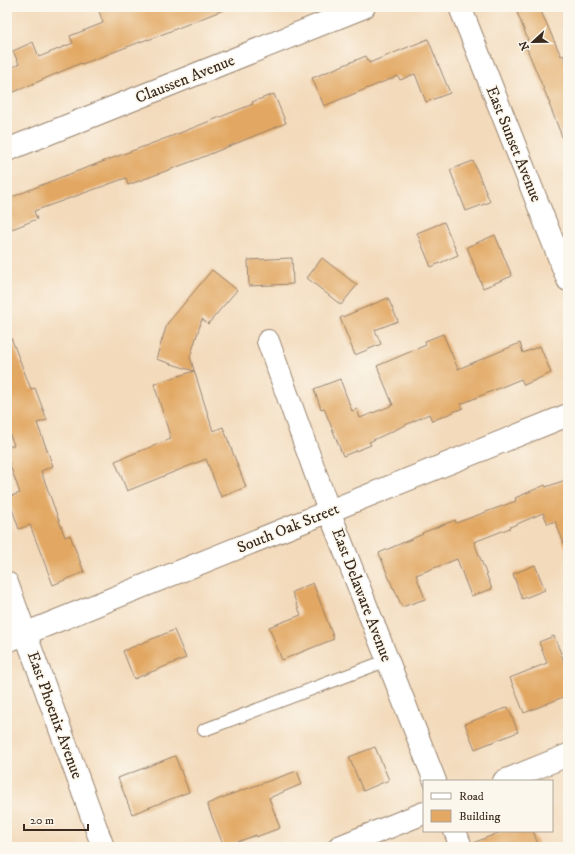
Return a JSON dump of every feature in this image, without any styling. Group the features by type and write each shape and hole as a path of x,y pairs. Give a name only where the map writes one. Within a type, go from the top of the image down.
{"street":[{"name":"Claussen Avenue","path":"7,150 364,7"},
{"name":"East Sunset Avenue","path":"460,7 568,280"},
{"name":"East Delaware Avenue","path":"268,341 329,511 435,780"},
{"name":"South Oak Street","path":"16,638 568,415"},
{"name":"East Phoenix Avenue","path":"7,583 16,638 103,847"},
{"path":"506,780 568,755"},
{"path":"339,847 423,813"},
{"path":"454,832 461,847"}],"lane":[{"path":"204,730 388,660"}],"building":[{"path":"110,7 228,8 148,40 82,64 81,63 7,95 7,70 19,64 13,51 33,42 39,57 73,43 70,36 103,23 99,11"},
{"path":"515,7 539,7 561,56 563,55 568,66 568,149 524,42 528,40"},
{"path":"428,39 450,93 426,102 415,74 400,80 398,76 324,106 312,78 366,56 369,63"},
{"path":"274,94 286,123 193,161 128,185 126,178 34,211 37,219 7,231 7,199 180,133"},
{"path":"473,161 490,202 466,211 450,170"},
{"path":"444,222 458,255 431,267 417,233"},
{"path":"495,235 512,276 483,288 467,247"},
{"path":"292,258 293,284 249,286 248,260"},
{"path":"322,258 357,285 341,305 307,278"},
{"path":"212,270 237,290 208,324 202,319 190,357 213,431 223,427 246,487 221,497 206,459 127,491 115,461 171,439 154,384 194,371 156,359 167,324"},
{"path":"388,298 398,321 375,330 381,344 355,355 340,318"},
{"path":"8,330 31,389 35,388 47,420 37,423 53,466 41,471 65,537 70,535 84,572 53,585 30,525 19,529 8,497 20,493 7,457 7,447 14,445 7,428"},
{"path":"443,334 458,369 520,343 523,353 540,346 551,373 524,385 521,379 461,404 463,408 432,421 429,414 369,442 371,445 343,456 324,408 321,409 314,389 340,379 352,411 357,409 360,418 393,405 377,366 426,345 425,341"},
{"path":"568,479 567,551 555,521 548,524 543,513 474,542 492,589 471,596 457,559 416,575 425,599 402,607 379,553 423,534 422,533 455,520 456,523 516,501 515,498 545,485 546,487"},
{"path":"535,565 545,590 522,599 513,574"},
{"path":"313,583 334,639 282,660 269,627 301,615 292,592"},
{"path":"174,630 186,658 134,679 123,651"},
{"path":"554,636 568,671 568,695 524,713 510,678 547,663 539,642"},
{"path":"508,707 518,732 475,749 465,724"},
{"path":"375,747 389,780 363,791 349,757"},
{"path":"175,756 189,792 132,814 118,778"},
{"path":"297,771 302,784 269,798 280,828 224,847 207,804"},
{"path":"500,832 533,832 539,847 473,847 473,843"}]}
